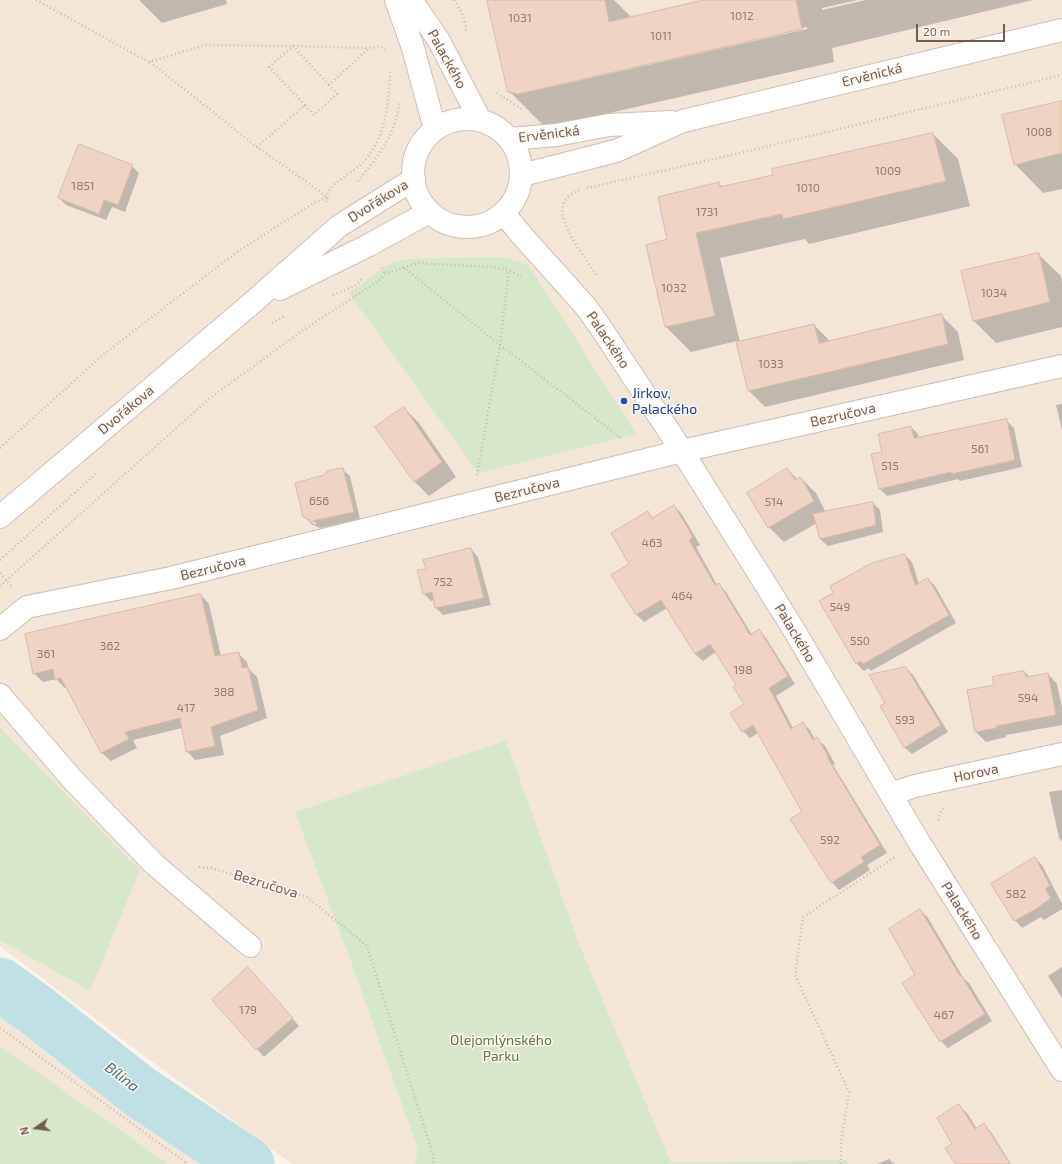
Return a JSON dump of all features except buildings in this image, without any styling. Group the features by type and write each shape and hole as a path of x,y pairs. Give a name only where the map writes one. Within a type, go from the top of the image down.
{"street":[{"name":"Palackého","path":"396,0 403,52 435,129"},
{"name":"Palackého","path":"411,0 438,39 480,120"},
{"name":"Ervěnická","path":"510,139 556,135 610,125 683,121 1062,30"},
{"path":"464,118 480,120 497,127 510,139 519,156 522,175 519,189 513,202 504,214 490,222 475,227 458,227 443,222 430,212 418,197 414,179 414,164 418,151 425,139 435,129 449,121 464,118"},
{"name":"Ervěnická","path":"522,175 616,151 683,121"},
{"name":"Dvořákova","path":"0,517 345,222 414,179"},
{"name":"Dvořákova","path":"252,303 361,249 430,212"},
{"name":"Palackého","path":"504,214 587,308 682,451 791,624 919,842 1062,1070"},
{"name":"Bezručova","path":"0,629 27,607 172,578 682,451 1062,366"},
{"path":"0,695 72,779 154,864 250,946"},
{"name":"Horova","path":"891,794 915,786 1062,754"}],"path":[{"path":"36,0 149,62 258,147 328,198"},
{"path":"445,54 466,47 466,23 454,0"},
{"path":"611,98 1024,0"},
{"path":"149,62 204,45 369,48 379,46 403,52 391,65 385,119 381,134 374,148 354,171 334,184 328,193 326,202 328,211 345,222"},
{"path":"292,46 337,94 314,115 269,66 292,46"},
{"path":"329,86 369,48"},
{"path":"600,281 564,221 562,210 564,203 569,196 578,190 1062,75"},
{"path":"495,92 510,103 524,110"},
{"path":"357,182 375,162 383,148 394,123 398,109 399,96"},
{"path":"258,147 305,105"},
{"path":"0,448 105,353 237,252 317,201 340,196 345,222"},
{"path":"361,249 385,274"},
{"path":"331,295 357,285 362,280 363,270 361,249"},
{"path":"0,586 210,398 302,331 381,279 385,274 418,263 492,267 509,270 522,278"},
{"path":"403,267 500,345 626,442"},
{"path":"473,504 500,345 509,270"},
{"path":"269,325 286,316"},
{"path":"0,560 99,470"},
{"path":"0,573 7,580"},
{"path":"841,1164 841,1143 849,1092 795,975 804,917 919,842"},
{"name":"Bezručova","path":"197,867 211,868 307,897 367,946 434,1158 433,1164"},
{"path":"0,1028 188,1164"}],"shaded area":[{"path":"0,0 1062,0 1062,1164 292,1164 128,1044 0,946"},
{"path":"0,1008 118,1103 204,1164 0,1164"}],"green space":[{"path":"502,257 528,264 636,434 478,473 349,293 392,262 408,259"},
{"path":"0,727 140,870 90,991 0,940"},
{"name":"Olejomlýnského Parku","path":"506,741 579,944 671,1163 848,1160 848,1164 415,1164 418,1149 350,959 295,812"},
{"path":"0,1046 168,1164 0,1164"}],"waterway":[{"name":"Bílina","path":"0,984 36,1010 139,1091 248,1164"}],"place":[{"name":"Jirkov, Palackého","path":"624,401"}]}
